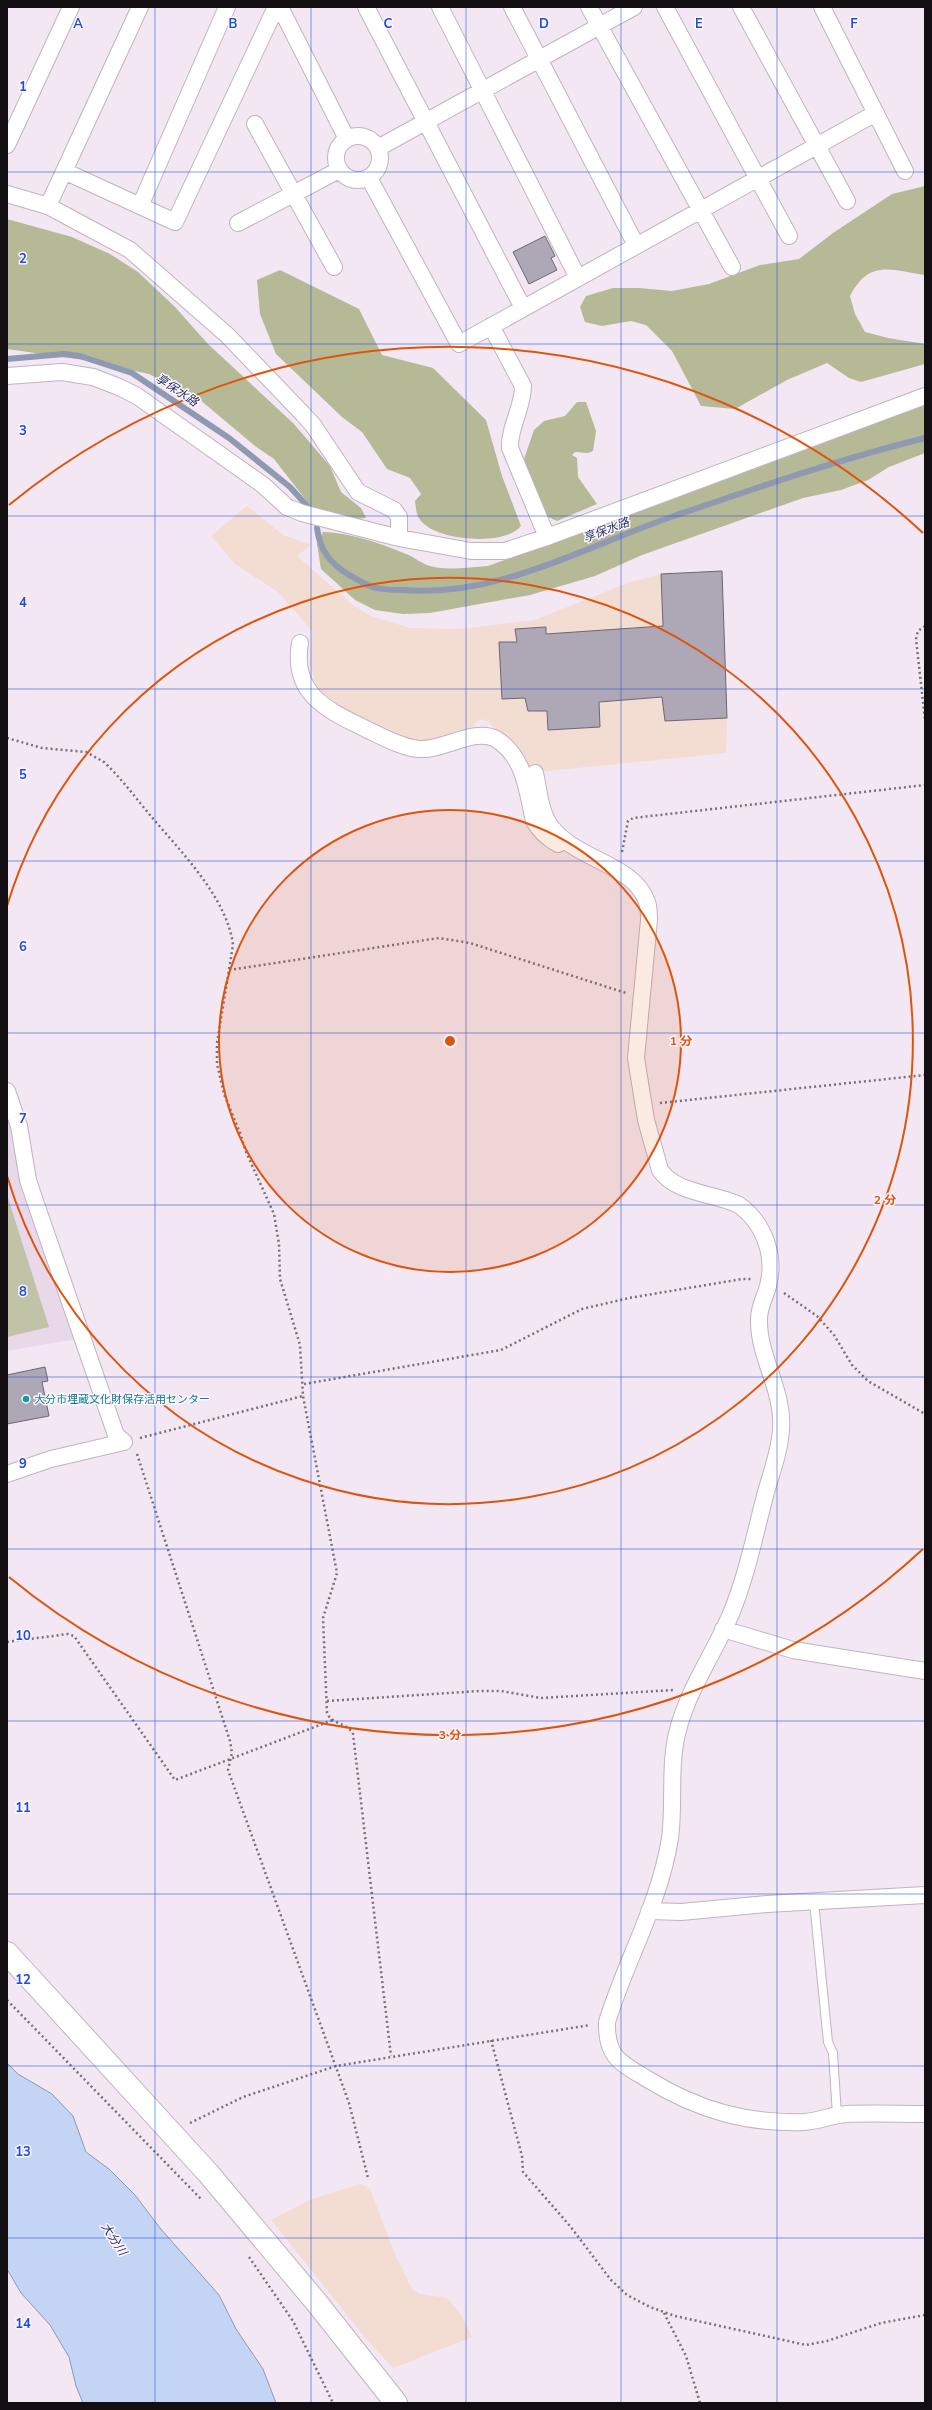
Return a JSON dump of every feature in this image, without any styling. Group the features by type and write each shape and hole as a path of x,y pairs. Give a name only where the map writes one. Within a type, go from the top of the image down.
{"street":[{"path":"7,145 71,7"},
{"path":"48,206 140,7"},
{"path":"140,206 227,7"},
{"path":"64,171 175,222 276,7"},
{"path":"280,7 347,139"},
{"path":"366,7 522,308"},
{"path":"440,7 578,278"},
{"path":"512,7 636,245"},
{"path":"589,7 732,266"},
{"path":"378,148 634,7"},
{"path":"665,7 789,236"},
{"path":"741,7 847,201"},
{"path":"822,7 905,171"},
{"path":"369,178 459,344 876,113"},
{"path":"255,124 334,267"},
{"path":"361,136 374,142 378,148 380,161 378,168 369,178 356,180 344,175 339,170 336,163 338,149 347,139 361,136"},
{"path":"238,223 339,170"},
{"path":"7,194 48,206 130,250 227,335 312,425 358,492 394,510 399,517 399,538"},
{"path":"491,326 523,386 523,396 510,438 510,448 547,537"},
{"path":"7,376 62,372 107,381 137,396 263,486 287,507 302,513 399,538 471,551 496,553 547,537 925,396"},
{"path":"300,644 299,662 307,687 319,704 333,713 377,735 420,750 484,735 497,740 518,760 534,821 539,830 557,844 573,848"},
{"path":"535,773 546,819 563,842 619,870 635,883 648,902 649,920 636,1058 644,1104 658,1163 664,1176 677,1185 739,1206 747,1212 762,1230 768,1252 768,1285 760,1311 759,1326 761,1345 779,1401 782,1420 780,1441 751,1554 723,1629 693,1689 676,1738 671,1778 670,1838 660,1882 607,2022 606,2034 610,2049 620,2063 657,2085 706,2108 734,2117 760,2121 804,2122 838,2115 925,2114"},
{"path":"7,1091 19,1126 28,1180 36,1204 116,1435 124,1442"},
{"path":"7,1474 51,1459 124,1442"},
{"path":"723,1629 793,1650 925,1671"},
{"path":"649,1911 681,1912 925,1895"},
{"path":"7,1953 173,2133 277,2255 396,2403"}],"lane":[{"path":"814,1902 828,2042 833,2053 838,2115"}],"path":[{"path":"925,626 918,631 916,639 925,720"},
{"path":"7,738 42,748 86,752 95,756 113,770 197,871 215,899 231,932 232,945 229,970 217,1043 219,1079 246,1152 274,1214 279,1244 280,1279 296,1329 304,1384 304,1396 338,1573 323,1618 328,1716 349,1727 353,1734 391,2056"},
{"path":"619,870 628,821 633,818 925,785"},
{"path":"229,970 439,938 470,943 642,998"},
{"path":"644,1104 925,1075"},
{"path":"304,1384 501,1350 572,1313 629,1298 742,1279 754,1280 768,1285 792,1297 817,1316 834,1335 852,1365 868,1381 925,1414"},
{"path":"124,1442 304,1396"},
{"path":"124,1442 136,1454 230,1741 231,1760 228,1770 349,2103 368,2178"},
{"path":"7,1642 68,1634 74,1636 175,1780 334,1720"},
{"path":"327,1701 490,1690 541,1698 693,1689"},
{"path":"7,2000 202,2201"},
{"path":"173,2133 191,2122 243,2097 336,2066 607,2022"},
{"path":"491,2040 522,2156 522,2172 570,2226 616,2285 636,2300 664,2312 806,2345 827,2341 886,2322 925,2315"},
{"path":"246,2253 293,2320 333,2403"},
{"path":"664,2312 686,2356 700,2403"}],"shaded area":[{"path":"247,506 283,535 311,545 297,556 354,606 373,617 410,628 462,629 535,620 630,582 661,574 722,571 727,718 726,753 527,773 489,722 482,719 476,722 468,731 435,741 415,741 344,709 319,690 315,682 310,662 312,631 278,592 235,564 211,536"},
{"path":"7,1109 76,1339 7,1351"},
{"path":"360,2184 369,2188 371,2192 395,2254 412,2289 420,2294 447,2298 462,2316 472,2337 393,2368 367,2340 271,2220 312,2199"}],"green space":[{"path":"925,186 925,275 892,270 874,272 866,276 858,284 850,296 855,314 865,332 888,338 925,344 925,364 861,382 849,378 827,363 787,380 735,409 701,406 672,351 646,325 631,321 602,326 585,322 580,307 586,296 613,288 639,288 672,291 709,284 760,265 799,259 833,233 892,194"},
{"path":"7,219 72,237 110,254 138,272 175,307 208,344 293,423 330,466 341,492 361,508 366,518 345,520 316,513 274,459 255,446 199,399 149,374 84,360 7,349"},
{"path":"280,270 359,309 382,355 433,368 486,420 502,476 521,526 513,532 501,536 488,539 473,539 444,534 432,529 421,521 417,513 415,501 421,494 410,478 387,469 362,432 342,417 276,354 260,314 257,280"},
{"path":"925,401 925,453 889,467 868,480 841,490 803,498 642,555 595,576 530,595 430,613 403,614 375,610 355,600 321,569 317,544 323,532 355,536 376,542 409,555 427,565 444,568 488,566 787,457"},
{"path":"577,402 586,402 596,431 593,451 588,453 575,452 572,455 577,458 578,477 597,504 557,521 546,516 524,459 534,430 544,421 565,416"},
{"path":"7,1195 49,1327 7,1337"}],"water":[{"name":"大分川","path":"7,2063 18,2074 52,2094 73,2116 86,2152 109,2169 135,2195 160,2228 219,2295 236,2329 263,2369 276,2403 83,2403 76,2386 69,2357 50,2325 21,2293 7,2269"}],"building":[{"path":"545,236 555,256 551,258 557,270 529,284 513,252"},
{"path":"722,571 727,718 665,721 662,697 599,702 600,727 548,730 547,711 528,711 525,698 502,699 499,642 517,642 515,629 546,627 546,634 663,626 661,574"},
{"name":"大分市埋蔵文化財保存活用センター","path":"45,1367 48,1381 42,1382 49,1416 7,1424 7,1375"}],"waterway":[{"name":"享保水路","path":"7,359 64,354 80,356 132,373 229,438 290,487 309,508"},
{"name":"享保水路","path":"317,528 323,550 331,561 349,575 370,586 388,590 438,590 473,586 507,578 541,567 674,516 767,485 861,455 925,438"}],"place":[{"name":"大分市埋蔵文化財保存活用センター","path":"26,1399"}]}
